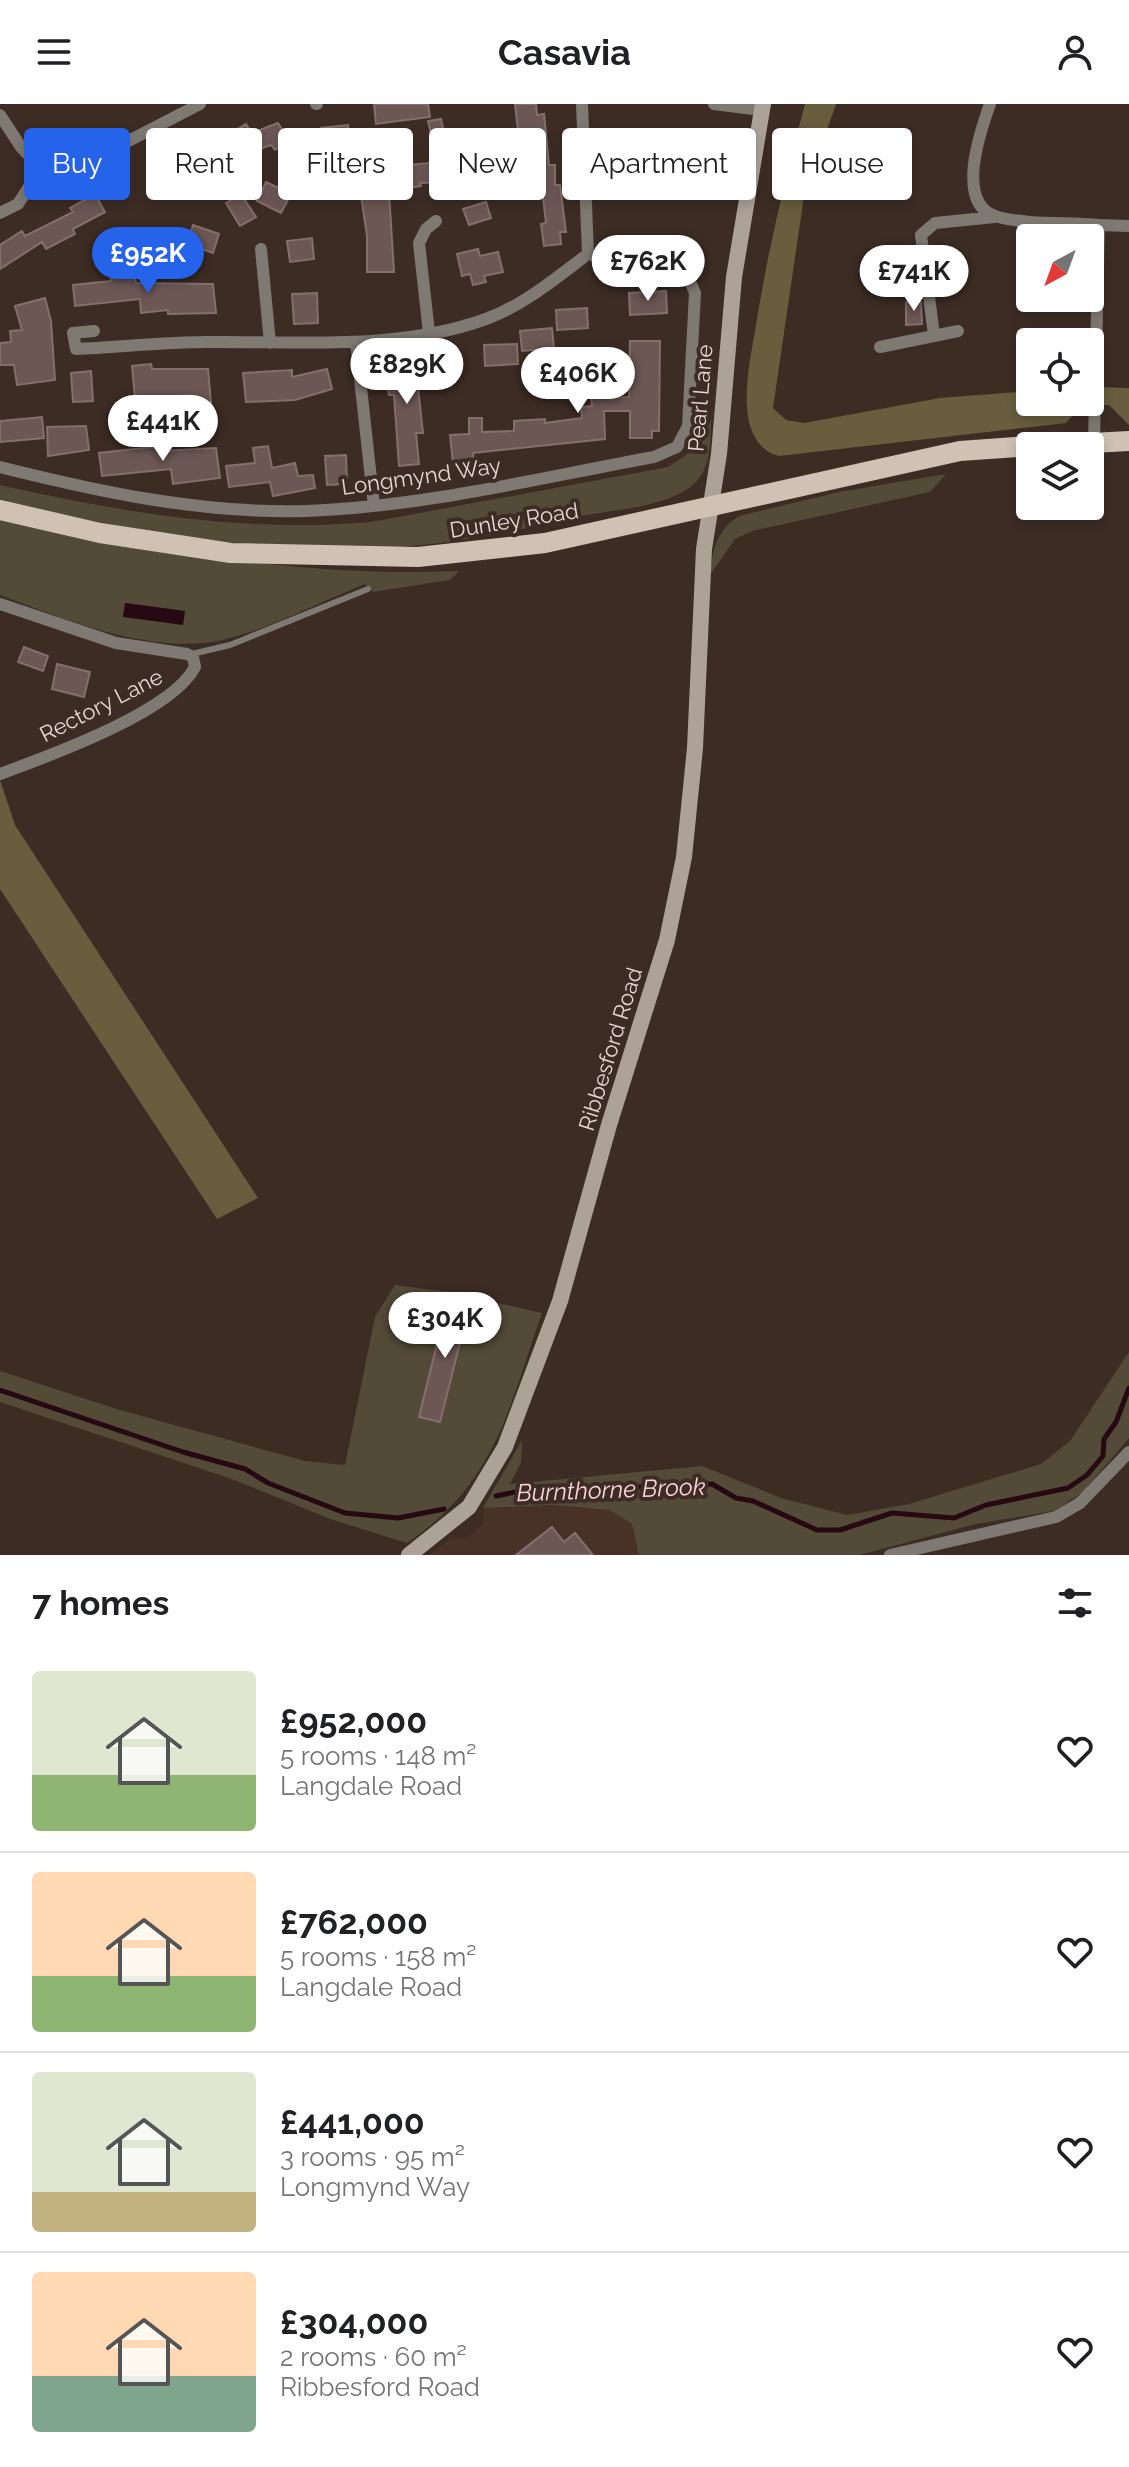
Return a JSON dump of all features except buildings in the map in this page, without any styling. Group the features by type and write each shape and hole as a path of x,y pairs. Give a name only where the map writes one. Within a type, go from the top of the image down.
{"main road":[{"name":"Pearl Lane","path":"711,506 734,277 762,107"},
{"name":"Dunley Road","path":"1104,442 1129,441"},
{"name":"Dunley Road","path":"0,510 175,546 346,558 418,557 504,549 960,451 1016,447"},
{"name":"Ribbesford Road","path":"409,1555 469,1507 491,1476 505,1447 560,1301 609,1125 658,970 684,857 695,748 704,549 711,506"}],"street":[{"path":"130,140 200,104"},
{"path":"94,331 73,333 76,349 206,342 356,342 429,333 487,319 528,299 588,254 582,104"},
{"path":"714,104 762,107"},
{"path":"990,104 978,141 973,186 977,201 995,217"},
{"path":"0,115 24,150"},
{"path":"0,213 18,204 24,195"},
{"path":"934,335 923,271 921,235 935,223 995,217 1086,224"},
{"path":"429,333 419,243 426,229 436,221"},
{"path":"1104,225 1129,226"},
{"path":"261,249 270,343"},
{"name":"Longmynd Way","path":"0,467 104,492 207,507 305,511 374,506 654,457 677,447 688,426 696,312 691,281 677,265 588,254"},
{"path":"1094,432 1097,312"},
{"path":"880,347 958,331"},
{"path":"356,342 374,506"},
{"path":"0,604 116,643 187,654"},
{"name":"Rectory Lane","path":"0,774 166,699 195,667 193,657 187,654"},
{"path":"890,1555 1056,1517 1080,1503 1129,1452"}],"lane":[{"path":"187,654 230,645 368,589"}],"shaded area":[{"path":"805,104 836,104 828,128 799,128"},
{"path":"781,200 803,200 773,408 786,420 804,423 940,398 1016,392 1016,416 1072,416 1066,423 779,456 773,454 763,448 753,434 747,399 748,376"},
{"path":"1104,387 1129,388 1129,425 1109,405 1104,405"},
{"path":"711,419 705,468 696,482 673,496 630,508 432,544 324,549 269,546 160,533 0,501 0,485 138,512 231,523 324,525 371,522 668,467 689,453"},
{"path":"946,474 930,492 752,531 735,539 710,575 717,542 725,528 739,516 839,492"},
{"path":"0,519 115,541 285,566 400,572 459,571 450,580 373,592 365,584 264,627 203,643 177,644 125,637 0,595","holes":["126,603 184,611 183,624 123,616"]},
{"path":"125,603 185,611 183,625 123,617"},
{"path":"0,780 15,825 258,1198 217,1219 0,889"},
{"path":"395,1285 450,1292 542,1313 508,1412 480,1469 437,1520 407,1543 330,1519 232,1479 0,1402 0,1371 120,1410 305,1461 345,1465 375,1317"},
{"path":"1129,1352 1129,1438 1083,1492 1054,1511 976,1524 859,1555 639,1555 632,1524 609,1510 554,1505 483,1508 522,1440 521,1463 510,1484 702,1466 781,1498 847,1515 909,1504 1041,1464 1070,1441"},
{"path":"554,1505 609,1510 632,1524 639,1555 429,1555 452,1537 467,1538 484,1523 483,1508"}],"waterway":[{"name":"Burnthorne Brook","path":"496,1496 540,1487 587,1489 712,1484 736,1498 753,1501 817,1530 840,1530 892,1513 954,1518 986,1505 1068,1488 1087,1475 1103,1456 1104,1439 1116,1422 1129,1388"},
{"name":"Burnthorne Brook","path":"0,1390 183,1452 245,1469 268,1483 345,1513 398,1518 444,1509"}]}
